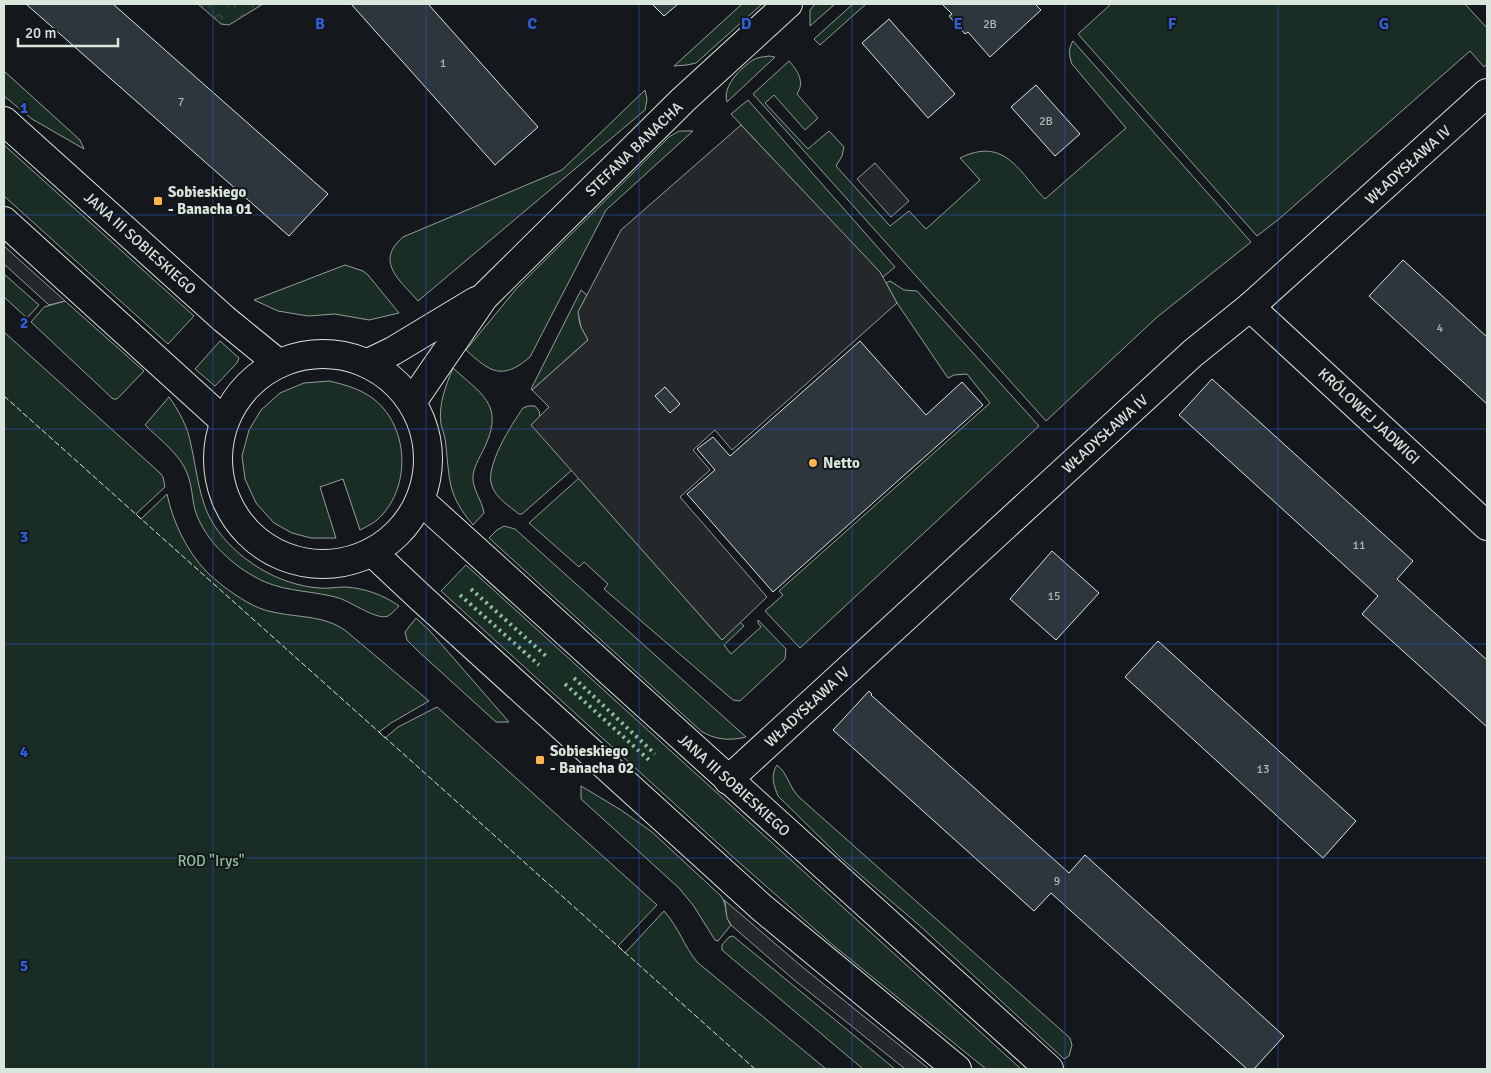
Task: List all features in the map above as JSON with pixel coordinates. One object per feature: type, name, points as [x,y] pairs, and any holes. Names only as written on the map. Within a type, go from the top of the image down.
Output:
[{"type":"street","name":"STEFANA BANACHA","points":[[412,402],[484,297],[683,100],[788,4]]},
{"type":"street","name":"WŁADYSŁAWA IV","points":[[728,780],[1193,353],[1250,307],[1487,93]]},
{"type":"street","name":"JANA III SOBIESKIEGO","points":[[4,121],[224,319],[278,363]]},
{"type":"street","points":[[4,221],[224,421]]},
{"type":"street","name":"STEFANA BANACHA","points":[[368,363],[484,297]]},
{"type":"street","name":"KRÓLOWEJ JADWIGI","points":[[1250,307],[1487,526]]},
{"type":"street","points":[[307,354],[339,354],[368,363],[393,380],[412,402],[423,425],[428,450],[427,475],[420,500],[408,521],[392,538],[372,552],[346,562],[318,564],[290,559],[265,548],[249,535],[236,520],[226,502],[220,482],[217,462],[218,441],[224,421],[236,397],[255,378],[278,363],[307,354]]},
{"type":"street","name":"JANA III SOBIESKIEGO","points":[[420,500],[1049,1069]]},
{"type":"street","points":[[372,552],[760,907],[957,1069]]},
{"type":"green space","points":[[198,4],[263,4],[229,25],[221,24]]},
{"type":"green space","points":[[742,4],[762,4],[696,63],[674,66]]},
{"type":"green space","points":[[815,4],[835,4],[810,26],[810,10]]},
{"type":"green space","points":[[853,4],[866,4],[820,45],[814,39]]},
{"type":"green space","points":[[1111,4],[1465,4],[1487,28],[1487,64],[1484,67],[1470,51],[1279,219],[1257,236],[1078,34]]},
{"type":"green space","points":[[1073,41],[1251,242],[1156,318],[1046,421],[753,94],[789,61],[800,81],[797,94],[818,118],[805,130],[774,95],[765,103],[808,149],[829,131],[844,147],[842,156],[836,166],[890,226],[909,211],[926,229],[980,180],[960,158],[976,152],[989,151],[1000,154],[1019,168],[1045,199],[1126,128],[1072,64],[1070,47]]},
{"type":"green space","points":[[769,56],[775,57],[727,102],[727,90],[738,73],[755,59]]},
{"type":"green space","points":[[4,71],[80,140],[84,149],[32,119],[4,96]]},
{"type":"green space","points":[[645,90],[647,99],[645,110],[418,301],[398,278],[390,263],[395,246],[403,237],[562,170]]},
{"type":"green space","points":[[748,100],[895,267],[883,277],[731,114]]},
{"type":"green space","points":[[679,131],[693,131],[606,210],[530,357],[512,369],[497,371],[482,364],[466,350],[517,288],[669,137]]},
{"type":"green space","points":[[4,145],[194,316],[168,344],[4,196]]},
{"type":"green space","points":[[345,265],[363,271],[368,275],[399,313],[369,320],[335,314],[308,316],[278,311],[254,300]]},
{"type":"green space","points":[[4,274],[39,305],[27,318],[4,297]]},
{"type":"green space","points":[[890,281],[904,290],[917,291],[1039,426],[800,648],[765,611],[783,595],[779,591],[990,403],[967,374],[954,375],[948,378],[897,303],[886,283]]},
{"type":"green space","points":[[581,290],[587,295],[579,313],[579,318],[581,327],[588,340],[532,390],[531,389]]},
{"type":"green space","points":[[65,301],[144,371],[117,399],[113,399],[31,322],[44,307]]},
{"type":"green space","name":"ROD \"Irys\"","points":[[4,332],[163,477],[165,487],[136,514],[141,519],[167,494],[173,515],[186,545],[206,571],[223,586],[260,608],[329,622],[338,626],[429,701],[379,732],[385,738],[398,727],[437,707],[657,905],[618,946],[625,953],[664,911],[697,962],[826,1069],[4,1069]]},
{"type":"green space","points":[[220,341],[239,358],[237,363],[215,386],[195,369]]},
{"type":"green space","points":[[453,368],[480,392],[491,409],[491,430],[476,464],[473,476],[474,485],[484,513],[473,525],[459,505],[452,488],[448,470],[446,441],[440,417],[445,388]]},
{"type":"green space","points":[[329,381],[359,390],[375,400],[387,412],[395,427],[400,443],[401,476],[396,493],[388,507],[377,520],[360,530],[343,479],[320,487],[336,538],[311,538],[292,533],[274,523],[256,503],[245,479],[242,456],[249,430],[261,410],[280,393],[304,383]]},
{"type":"green space","points":[[169,397],[180,414],[188,432],[199,486],[209,516],[223,537],[234,549],[259,568],[288,582],[319,588],[345,587],[359,589],[380,595],[399,606],[388,616],[378,616],[339,598],[274,585],[243,570],[223,553],[206,533],[200,522],[195,510],[189,478],[184,466],[163,441],[145,425]]},
{"type":"green space","points":[[535,406],[539,411],[540,417],[532,425],[572,470],[522,514],[519,514],[503,502],[492,486],[491,478],[495,457],[500,446],[523,408]]},
{"type":"green space","points":[[579,478],[722,640],[740,622],[744,626],[724,645],[731,654],[761,627],[758,620],[786,649],[785,659],[740,701],[733,700],[604,589],[608,584],[584,562],[579,567],[529,523]]},
{"type":"green space","points":[[504,526],[515,529],[746,737],[723,739],[701,731],[489,538]]},
{"type":"green space","points":[[466,565],[1021,1069],[986,1069],[834,946],[733,857],[441,591]]},
{"type":"green space","points":[[416,618],[429,630],[509,722],[496,722],[407,640],[405,632]]},
{"type":"green space","points":[[777,765],[800,798],[1070,1038],[1072,1045],[1069,1056],[1064,1059],[919,925],[843,860],[778,796],[773,777]]},
{"type":"green space","points":[[581,786],[621,810],[652,832],[721,896],[731,925],[718,941],[715,940],[693,905],[679,888],[581,799]]},
{"type":"green space","points":[[733,936],[895,1069],[863,1069],[722,950],[722,945],[729,937]]},
{"type":"shaded area","points":[[741,125],[880,272],[897,303],[732,450],[715,430],[693,450],[710,470],[680,497],[767,597],[722,640],[531,425],[549,407],[532,390],[588,340],[581,327],[578,312],[621,230]]},
{"type":"shaded area","points":[[875,163],[909,201],[891,217],[857,179]]},
{"type":"shaded area","points":[[4,246],[65,301],[49,305],[4,264]]},
{"type":"shaded area","points":[[723,899],[800,965],[929,1069],[905,1069],[793,979],[731,925],[727,918]]},
{"type":"building","points":[[26,4],[113,4],[328,194],[289,236]]},
{"type":"building","points":[[351,4],[428,4],[538,127],[495,165]]},
{"type":"building","points":[[652,4],[678,4],[664,16]]},
{"type":"building","points":[[942,4],[1035,4],[1041,10],[990,57],[968,32],[965,34],[949,16],[952,14]]},
{"type":"building","points":[[889,19],[955,94],[928,118],[862,43]]},
{"type":"building","points":[[1036,85],[1080,134],[1055,156],[1011,107]]},
{"type":"building","points":[[1403,260],[1487,337],[1487,404],[1369,296]]},
{"type":"building","name":"Netto","points":[[860,341],[926,415],[962,382],[983,405],[773,592],[687,494],[715,470],[697,449],[713,437],[730,456]]},
{"type":"building","points":[[1212,379],[1413,561],[1397,579],[1487,660],[1487,727],[1362,614],[1378,596],[1179,415]]},
{"type":"building","points":[[665,387],[680,404],[670,413],[655,396]]},
{"type":"building","points":[[1052,551],[1099,593],[1056,640],[1010,599]]},
{"type":"building","points":[[1158,641],[1356,821],[1323,858],[1125,677]]},
{"type":"building","points":[[869,691],[871,695],[1069,873],[1085,855],[1284,1036],[1254,1069],[1247,1069],[1051,893],[1034,911],[833,730]]},
{"type":"hedge","points":[[471,589],[546,656]]},
{"type":"hedge","points":[[460,595],[539,665]]},
{"type":"hedge","points":[[574,678],[655,754]]},
{"type":"hedge","points":[[565,684],[649,760]]},
{"type":"fence","points":[[4,396],[755,1069]]},
{"type":"place","name":"Sobieskiego - Banacha 01","points":[[158,201]]},
{"type":"place","name":"Netto","points":[[813,463]]},
{"type":"place","name":"Sobieskiego - Banacha 02","points":[[540,760]]}]
